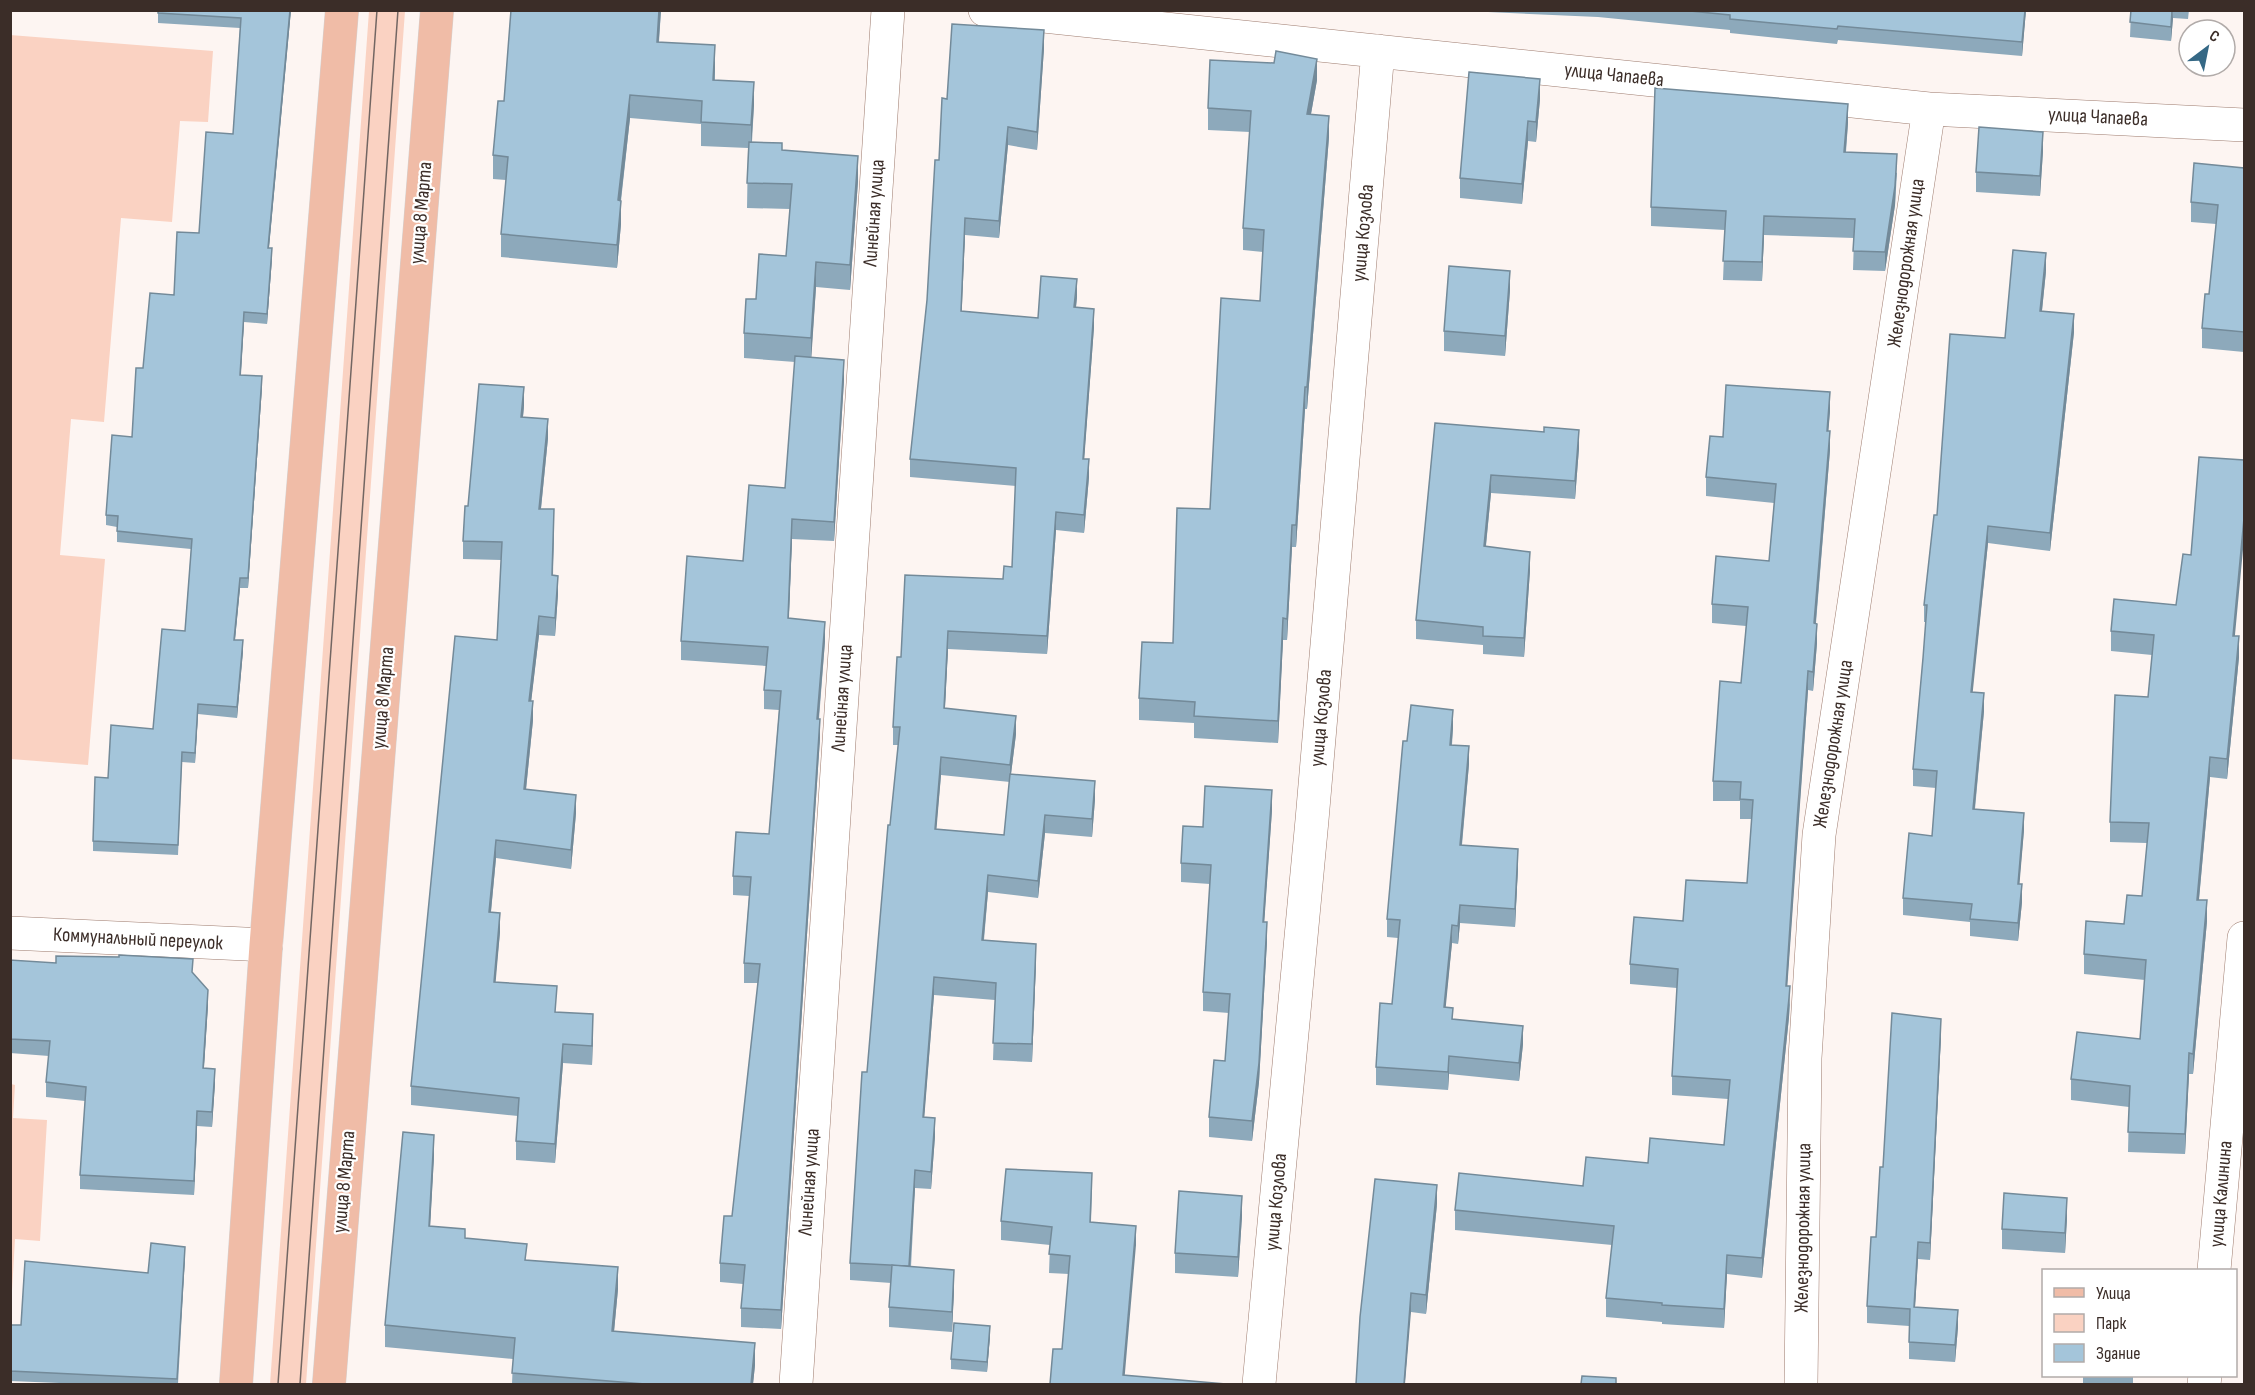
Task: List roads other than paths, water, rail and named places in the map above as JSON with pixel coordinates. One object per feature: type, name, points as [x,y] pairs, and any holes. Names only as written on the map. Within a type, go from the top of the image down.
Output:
[{"type":"main road","points":[[236,1384],[267,945],[342,10]]},
{"type":"main road","name":"улица 8 Марта","points":[[328,1384],[437,10]]},
{"type":"street","name":"Линейная улица","points":[[796,1384],[888,10]]},
{"type":"street","name":"улица Чапаева","points":[[985,10],[1929,109],[2244,124]]},
{"type":"street","name":"улица Козлова","points":[[1259,1384],[1312,820],[1378,51]]},
{"type":"street","name":"Железнодорожная улица","points":[[1801,1384],[1805,1058],[1819,835],[1929,109]]},
{"type":"street","name":"Коммунальный переулок","points":[[10,933],[267,945]]},
{"type":"street","name":"улица Калинина","points":[[2214,1269],[2244,938]]},
{"type":"tram line","points":[[278,1384],[377,10]]},
{"type":"tram line","points":[[300,1384],[398,10]]}]
